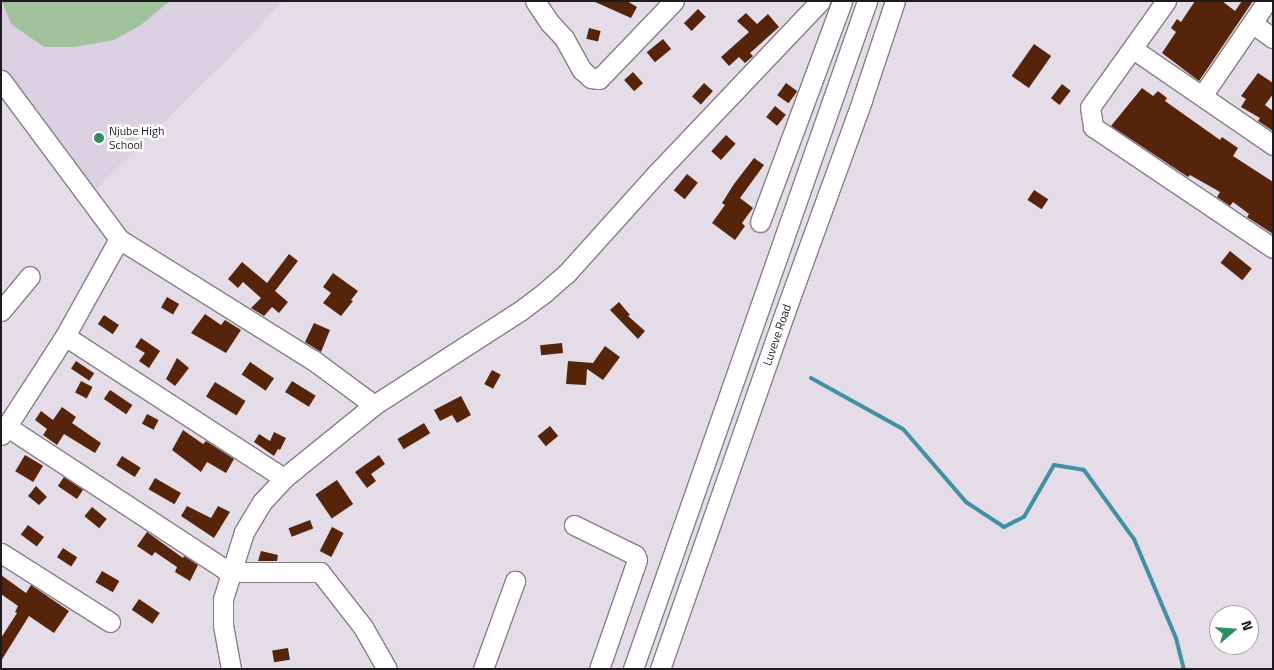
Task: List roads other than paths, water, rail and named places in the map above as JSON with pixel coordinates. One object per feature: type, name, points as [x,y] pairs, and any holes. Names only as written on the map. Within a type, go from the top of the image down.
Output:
[{"type":"street","points":[[535,1],[550,23],[564,38],[582,70],[592,78],[599,79],[674,1]]},
{"type":"street","points":[[231,669],[222,611],[229,572],[252,515],[284,478],[374,405],[520,311],[559,280],[820,1]]},
{"type":"street","points":[[760,222],[842,1]]},
{"type":"street","name":"Luveve Road","points":[[636,668],[867,1]]},
{"type":"street","name":"Luveve Road","points":[[660,669],[785,312],[862,100],[895,1]]},
{"type":"street","points":[[1202,96],[1266,1]]},
{"type":"street","points":[[1161,4],[1132,49],[1090,107],[1093,126],[1273,248]]},
{"type":"street","points":[[1252,23],[1273,38]]},
{"type":"street","points":[[1132,49],[1273,145]]},
{"type":"street","points":[[1,80],[119,239],[313,360],[374,405]]},
{"type":"street","points":[[119,239],[65,336],[4,431],[229,572],[320,572],[363,627],[387,669]]},
{"type":"street","points":[[1,311],[30,276]]},
{"type":"street","points":[[65,336],[284,478]]},
{"type":"street","points":[[574,525],[635,555],[637,560],[599,669]]},
{"type":"street","points":[[1,554],[110,622]]},
{"type":"street","points":[[483,669],[515,581]]},
{"type":"waterway","points":[[811,378],[903,429],[966,502],[1004,527],[1024,517],[1054,465],[1084,470],[1134,539],[1176,638],[1184,669]]},
{"type":"place","name":"Njube High School","points":[[99,138]]}]
